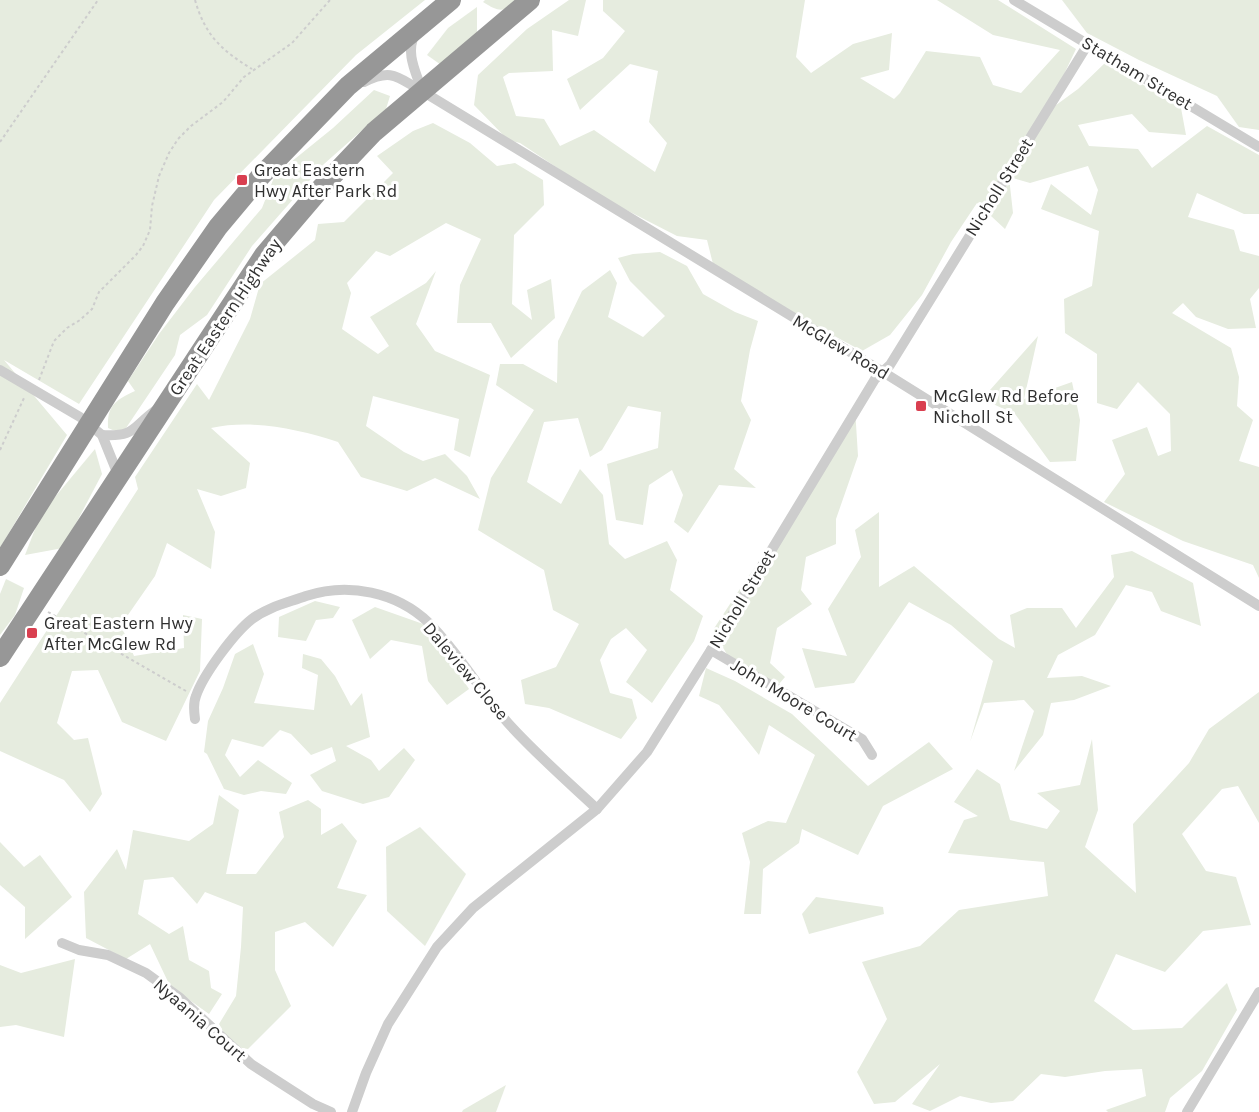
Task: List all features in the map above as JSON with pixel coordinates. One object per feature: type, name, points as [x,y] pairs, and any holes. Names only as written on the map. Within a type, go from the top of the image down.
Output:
[{"type":"highway","points":[[0,566],[96,429],[165,303],[218,227],[260,177],[326,107],[387,51],[451,0]]},
{"type":"highway","name":"Great Eastern Highway","points":[[0,657],[264,255],[322,187],[374,132],[530,0]]},
{"type":"street","name":"Statham Street","points":[[1014,0],[1259,147]]},
{"type":"street","points":[[420,26],[411,42],[410,53],[422,91]]},
{"type":"street","name":"Nicholl Street","points":[[352,1112],[366,1073],[388,1024],[437,947],[473,908],[597,809],[646,752],[711,650],[875,379],[890,365],[1088,44]]},
{"type":"street","name":"McGlew Road","points":[[326,107],[379,74],[392,74],[883,372],[1259,606]]},
{"type":"street","points":[[0,370],[32,387],[96,429],[117,436],[133,431],[145,418],[167,402]]},
{"type":"street","points":[[96,429],[119,477]]},
{"type":"street","name":"Daleview Close","points":[[195,719],[196,696],[224,649],[249,622],[263,611],[320,591],[374,592],[402,604],[426,621],[441,636],[508,722],[549,765],[597,809]]},
{"type":"street","name":"John Moore Court","points":[[711,650],[862,739],[872,755]]},
{"type":"street","name":"Nyaania Court","points":[[62,943],[79,950],[108,955],[146,973],[179,997],[251,1064],[313,1104],[331,1112]]},
{"type":"street","points":[[1187,1112],[1257,999]]},
{"type":"path","points":[[0,142],[98,0]]},
{"type":"path","points":[[195,0],[201,20],[217,44],[254,70]]},
{"type":"path","points":[[0,450],[22,401],[41,378],[54,341],[92,309],[99,292],[143,246],[150,230],[152,206],[159,176],[178,139],[223,102],[244,77],[292,43],[330,0]]},
{"type":"path","points":[[48,612],[196,696]]},
{"type":"shaded area","points":[[0,0],[425,0],[356,55],[214,200],[79,404],[4,360],[67,435],[0,548]]},
{"type":"shaded area","points":[[485,0],[520,0],[502,10],[489,6],[483,2]]},
{"type":"shaded area","points":[[569,0],[586,0],[578,36],[552,30],[553,71],[509,73],[503,77],[516,116],[544,119],[560,146],[594,130],[655,172],[667,143],[649,122],[658,71],[630,64],[580,110],[567,79],[603,58],[625,31],[603,11],[603,0],[805,0],[796,57],[811,73],[853,44],[892,33],[889,70],[860,78],[894,99],[926,51],[980,57],[993,85],[1021,93],[1060,50],[993,35],[937,0],[998,0],[1076,49],[1056,91],[1037,119],[1078,89],[1106,62],[1181,108],[1186,135],[1149,132],[1132,114],[1078,125],[1089,146],[1138,149],[1152,168],[1207,126],[1259,155],[1259,214],[1244,214],[1197,193],[1188,217],[1234,230],[1240,251],[1259,256],[1259,288],[1250,299],[1256,328],[1228,329],[1196,317],[1183,303],[1172,313],[1231,348],[1239,377],[1237,406],[1253,420],[1239,461],[1259,467],[1259,578],[1253,565],[1183,541],[1104,502],[1125,474],[1112,440],[1147,427],[1158,456],[1171,451],[1170,414],[1138,382],[1117,409],[1097,403],[1097,354],[1065,333],[1064,299],[1092,286],[1099,231],[1041,209],[1051,184],[1091,215],[1098,190],[1088,166],[1030,183],[1009,177],[1013,213],[1005,229],[977,203],[951,242],[922,295],[890,335],[862,351],[713,264],[707,240],[677,236],[601,197],[520,143],[508,140],[474,105],[478,75],[527,29]]},
{"type":"shaded area","points":[[1062,0],[1259,0],[1259,130],[1239,127],[1217,96],[1087,33]]},
{"type":"shaded area","points":[[477,7],[477,35],[444,67],[427,55],[448,28]]},
{"type":"shaded area","points":[[374,90],[390,96],[386,109],[324,164],[252,246],[207,315],[180,335],[175,355],[122,434],[108,428],[111,409],[123,397],[135,391],[128,381],[159,334],[195,287],[262,208],[275,175],[333,128]]},
{"type":"shaded area","points":[[433,123],[470,143],[497,166],[515,163],[543,180],[544,205],[514,235],[512,304],[532,320],[527,290],[551,279],[555,318],[511,358],[491,323],[457,323],[460,285],[481,239],[446,223],[390,256],[376,251],[347,283],[351,293],[342,329],[378,354],[389,346],[370,317],[426,283],[436,271],[416,324],[435,351],[490,375],[470,457],[454,450],[459,419],[373,396],[366,426],[404,452],[423,461],[445,454],[467,476],[480,499],[435,478],[407,491],[361,477],[338,442],[307,433],[259,425],[227,425],[211,428],[250,463],[246,488],[221,496],[197,489],[215,532],[211,569],[167,543],[155,576],[121,625],[134,656],[184,648],[183,615],[202,619],[200,671],[166,741],[122,722],[98,670],[72,671],[57,723],[74,740],[88,738],[102,794],[90,812],[64,780],[0,751],[0,703],[138,489],[135,477],[197,384],[209,400],[250,319],[260,284],[315,240],[318,224],[344,222],[393,173],[377,156],[413,131]]},
{"type":"shaded area","points":[[660,252],[687,266],[703,294],[735,312],[758,321],[741,401],[751,420],[734,469],[756,488],[719,485],[688,533],[674,522],[683,495],[672,470],[649,485],[643,525],[616,520],[607,464],[658,448],[661,412],[628,406],[602,450],[590,457],[578,418],[544,422],[527,482],[561,504],[580,469],[603,495],[609,544],[625,559],[667,541],[677,560],[670,590],[703,616],[694,641],[652,703],[626,682],[647,650],[626,628],[611,639],[600,660],[610,693],[632,699],[637,718],[621,739],[549,708],[525,704],[521,680],[556,667],[579,624],[553,610],[544,570],[478,530],[491,478],[534,410],[496,385],[500,364],[523,364],[557,383],[558,341],[582,291],[610,270],[617,283],[608,317],[643,337],[665,316],[630,281],[618,258],[633,254]]},
{"type":"shaded area","points":[[1038,336],[1024,399],[1072,382],[1080,420],[1076,461],[1050,462],[1015,414],[982,399]]},
{"type":"shaded area","points":[[855,408],[858,456],[836,519],[836,544],[806,557],[801,590],[812,604],[777,628],[770,663],[785,677],[774,690],[741,679],[713,630],[745,581],[785,527]]},
{"type":"shaded area","points":[[95,449],[102,474],[63,548],[25,555],[37,524],[50,503]]},
{"type":"shaded area","points":[[879,512],[879,587],[914,566],[999,639],[1015,648],[1010,615],[1027,608],[1062,608],[1076,628],[1114,577],[1111,555],[1132,551],[1193,583],[1201,626],[1161,611],[1152,592],[1126,585],[1095,635],[1058,655],[1047,678],[1082,676],[1111,686],[1074,700],[1051,703],[1043,735],[1014,771],[1034,711],[1024,700],[984,703],[970,742],[993,661],[951,625],[909,602],[854,683],[815,688],[802,648],[847,656],[828,609],[861,557],[855,530]]},
{"type":"shaded area","points":[[6,579],[24,588],[15,615],[0,635],[0,594]]},
{"type":"shaded area","points":[[315,601],[340,607],[333,618],[316,620],[306,641],[278,637],[279,617]]},
{"type":"shaded area","points":[[375,607],[426,625],[469,689],[447,705],[428,681],[422,646],[391,640],[370,659],[352,620]]},
{"type":"shaded area","points":[[253,644],[264,674],[254,703],[314,710],[318,675],[302,668],[303,654],[321,659],[335,676],[351,706],[362,693],[370,737],[346,746],[371,760],[379,771],[404,748],[415,760],[389,797],[363,804],[322,791],[310,775],[336,761],[332,747],[311,755],[291,734],[280,730],[263,747],[232,739],[225,755],[240,777],[258,760],[292,783],[286,794],[261,791],[244,795],[224,789],[204,752],[208,721],[235,654]]},
{"type":"shaded area","points":[[706,668],[735,681],[792,714],[868,786],[929,742],[953,769],[883,806],[858,855],[802,829],[799,843],[763,869],[761,914],[744,914],[750,862],[742,833],[768,821],[786,823],[815,755],[769,725],[759,755],[719,705],[699,696]]},
{"type":"shaded area","points":[[1259,692],[1259,823],[1238,786],[1222,789],[1182,834],[1206,871],[1236,877],[1251,925],[1203,931],[1165,972],[1116,954],[1094,1001],[1133,1030],[1182,1028],[1227,983],[1237,1010],[1202,1071],[1170,1098],[1165,1112],[1108,1112],[1106,1110],[1146,1096],[1142,1069],[1105,1071],[1065,1077],[1041,1074],[1013,1101],[991,1103],[960,1096],[930,1111],[912,1104],[940,1064],[895,1102],[874,1104],[857,1072],[887,1019],[862,962],[920,946],[959,910],[1048,896],[1044,862],[948,853],[964,820],[978,816],[954,802],[977,769],[1000,784],[1010,820],[1047,829],[1060,811],[1037,793],[1080,785],[1092,739],[1098,810],[1085,847],[1136,893],[1133,824],[1189,763],[1209,729]]},
{"type":"shaded area","points":[[219,795],[239,810],[226,874],[256,874],[284,837],[279,812],[308,800],[321,809],[321,835],[342,823],[357,841],[337,888],[367,895],[333,947],[305,922],[275,932],[275,970],[291,1006],[248,1049],[231,1046],[219,1024],[236,996],[243,907],[205,892],[197,904],[173,877],[144,880],[138,914],[169,934],[183,926],[189,960],[209,971],[211,988],[222,994],[209,1014],[170,986],[150,944],[126,959],[86,938],[84,892],[117,849],[126,870],[133,830],[189,841],[213,824]]},
{"type":"shaded area","points":[[420,827],[466,874],[425,946],[387,911],[386,847]]},
{"type":"shaded area","points":[[0,842],[24,867],[40,855],[72,897],[25,939],[25,907],[0,885]]},
{"type":"shaded area","points":[[816,897],[883,907],[884,914],[809,934],[802,914]]},
{"type":"shaded area","points":[[75,959],[64,1037],[16,1025],[0,1027],[0,965],[21,973]]},
{"type":"shaded area","points":[[506,1085],[496,1112],[462,1112],[463,1110]]},
{"type":"place","name":"Great Eastern Hwy After Park Rd","points":[[242,180]]},
{"type":"place","name":"McGlew Rd Before Nicholl St","points":[[921,406]]},
{"type":"place","name":"Great Eastern Hwy After McGlew Rd","points":[[32,633]]}]
